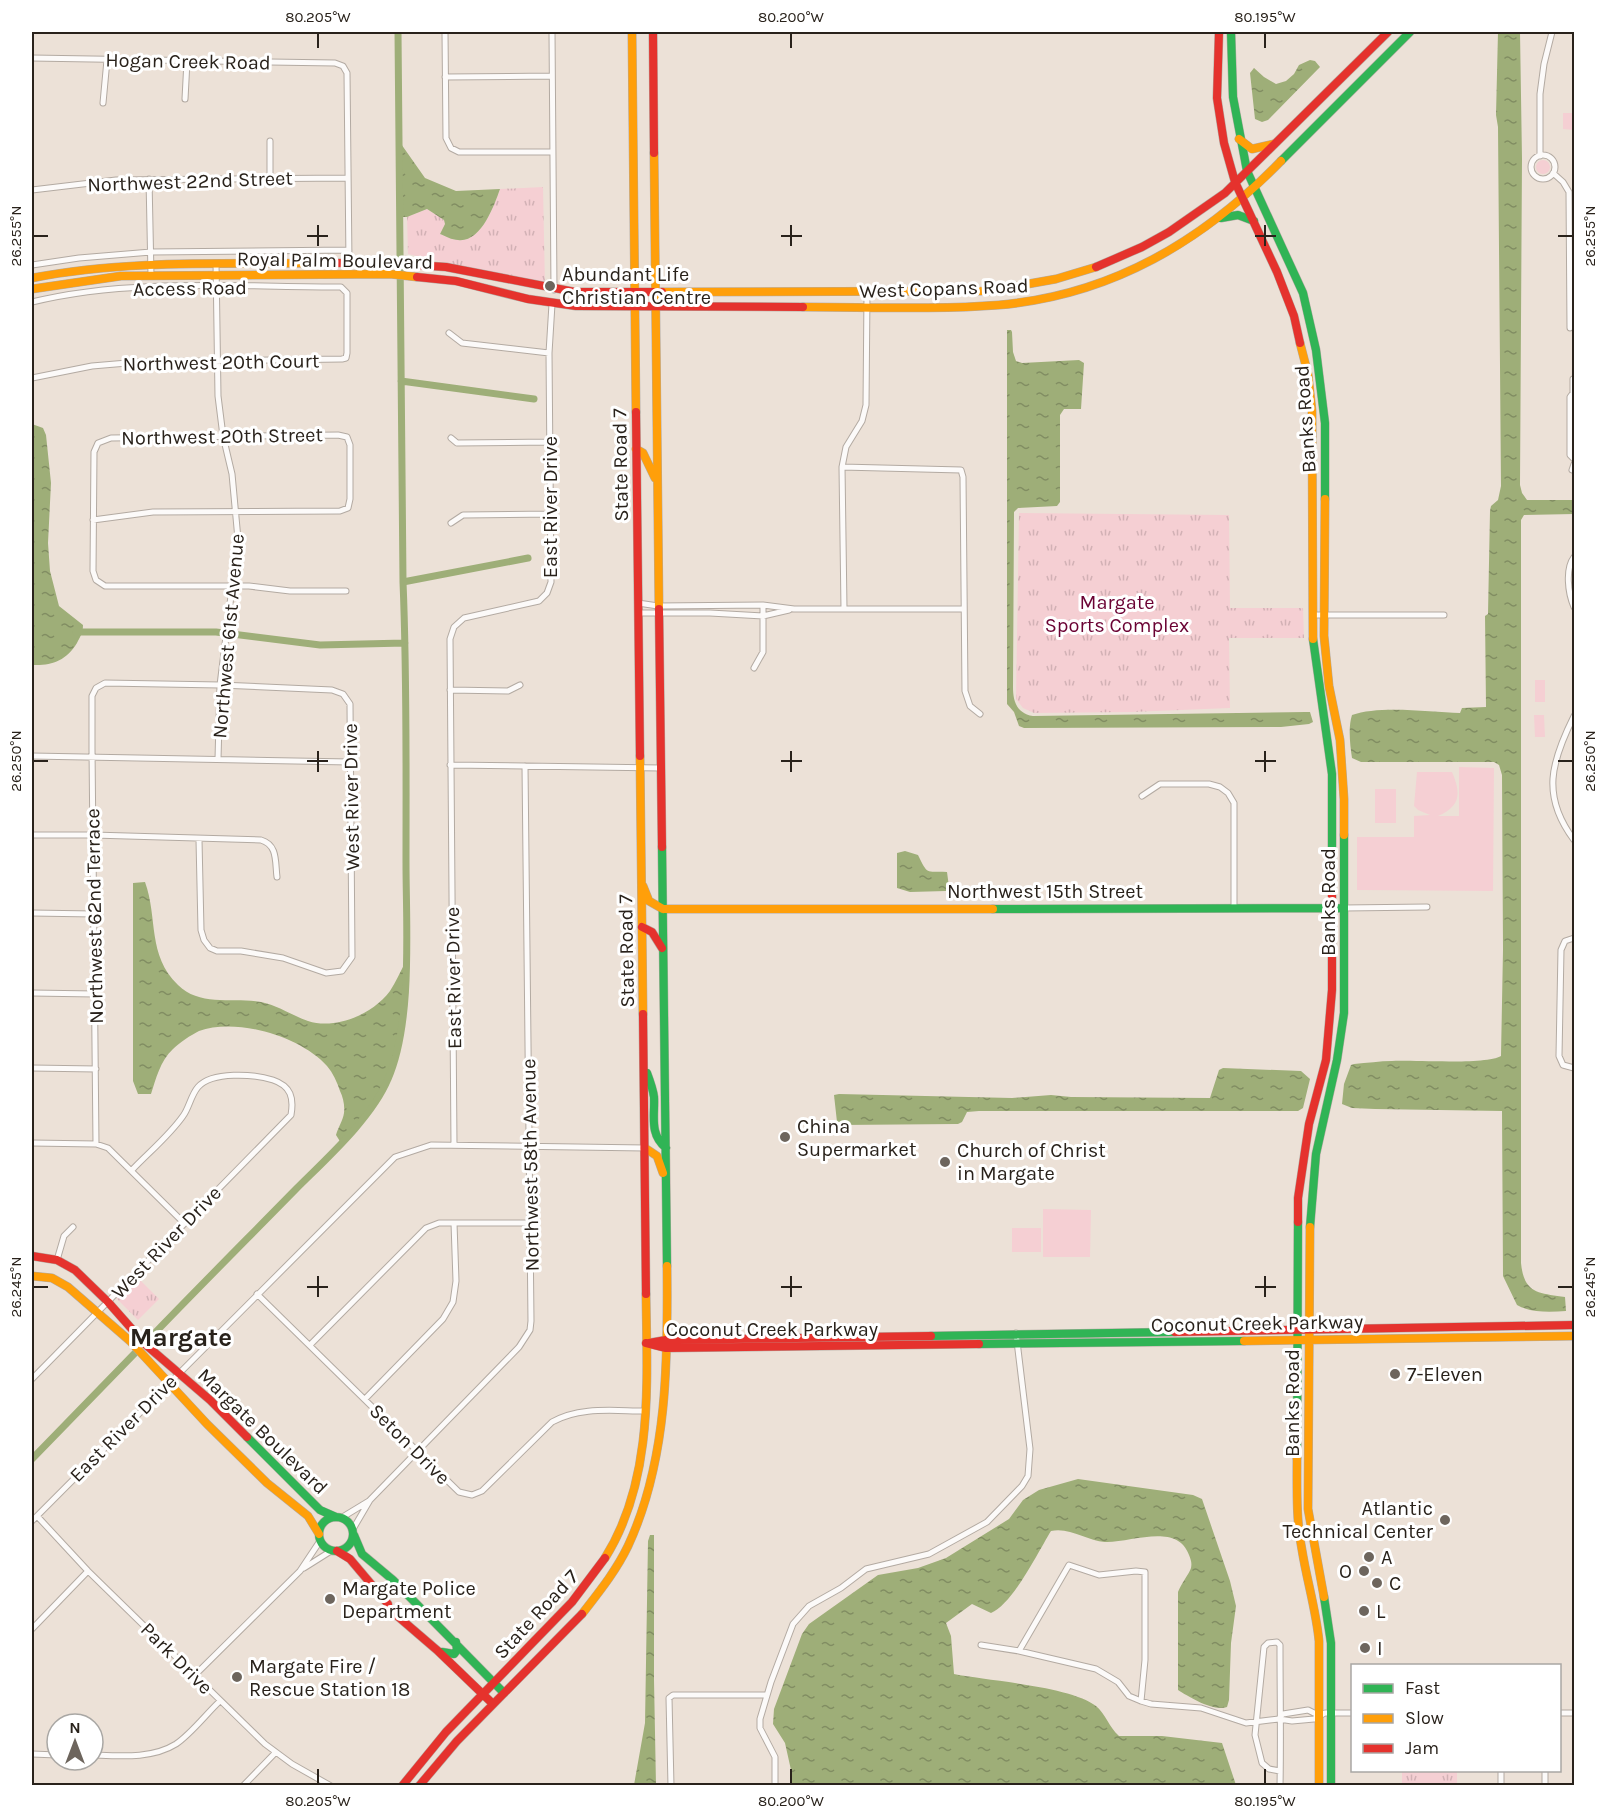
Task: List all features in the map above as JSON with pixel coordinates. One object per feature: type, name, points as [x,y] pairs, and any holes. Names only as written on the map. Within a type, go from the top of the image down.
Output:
[{"type":"main road","name":"State Road 7","points":[[402,1785],[434,1744],[569,1607],[598,1570],[619,1533],[632,1494],[640,1456],[645,1411],[645,1148],[632,32]]},
{"type":"main road","name":"State Road 7","points":[[419,1785],[493,1704],[596,1598],[615,1571],[631,1540],[648,1490],[658,1431],[666,1344],[666,1148],[653,32]]},
{"type":"main road","name":"Banks Road","points":[[1219,32],[1217,98],[1224,143],[1235,182],[1278,272],[1294,316],[1309,386],[1312,424],[1315,670],[1332,774],[1332,990],[1329,1036],[1321,1082],[1306,1142],[1298,1198],[1298,1517],[1301,1548],[1312,1594],[1319,1641],[1331,1785]]},
{"type":"main road","name":"Banks Road","points":[[1231,32],[1233,97],[1239,140],[1247,171],[1294,272],[1308,312],[1316,350],[1325,423],[1324,614],[1327,667],[1343,770],[1344,1013],[1337,1060],[1316,1154],[1310,1230],[1308,1509],[1313,1551],[1329,1619],[1319,1785]]},
{"type":"main road","name":"West Copans Road","points":[[635,293],[988,291],[1046,283],[1104,266],[1165,236],[1200,213],[1247,171],[1388,32]]},
{"type":"main road","name":"West Copans Road","points":[[635,307],[1001,306],[1050,298],[1111,280],[1174,250],[1243,197],[1410,32]]},
{"type":"main road","points":[[1239,140],[1252,149],[1276,143]]},
{"type":"main road","points":[[1216,219],[1238,215],[1254,221]]},
{"type":"main road","name":"Royal Palm Boulevard","points":[[32,278],[83,270],[151,265],[390,263],[467,270],[554,290],[635,293]]},
{"type":"main road","name":"Royal Palm Boulevard","points":[[32,289],[102,277],[216,274],[390,274],[456,280],[552,304],[635,307]]},
{"type":"main road","points":[[636,449],[643,453],[658,483]]},
{"type":"main road","points":[[642,881],[649,901],[663,909]]},
{"type":"main road","name":"Northwest 15th Street","points":[[663,909],[1344,908]]},
{"type":"main road","points":[[642,927],[653,932],[663,950]]},
{"type":"main road","points":[[643,1059],[654,1094],[654,1133],[660,1144],[666,1148]]},
{"type":"main road","points":[[645,1148],[657,1156],[666,1180]]},
{"type":"main road","name":"Margate Boulevard","points":[[32,1256],[57,1260],[75,1270],[108,1302],[146,1345],[213,1403],[320,1510],[339,1517]]},
{"type":"main road","name":"Margate Boulevard","points":[[32,1276],[52,1278],[68,1287],[140,1349],[207,1424],[277,1493],[308,1516],[320,1538]]},
{"type":"main road","name":"Coconut Creek Parkway","points":[[666,1344],[870,1336],[1575,1325]]},
{"type":"main road","points":[[860,1346],[863,1338],[870,1336]]},
{"type":"main road","name":"Coconut Creek Parkway","points":[[646,1343],[860,1346],[1575,1336]]},
{"type":"main road","points":[[493,1704],[438,1651],[388,1608],[388,1604],[350,1559],[334,1551],[320,1538],[322,1524],[326,1520],[339,1517],[346,1520],[365,1557],[393,1580],[504,1693]]},
{"type":"main road","points":[[334,1551],[349,1546],[353,1532]]},
{"type":"main road","points":[[596,1598],[601,1582],[601,1574],[598,1570]]},
{"type":"main road","points":[[438,1651],[448,1655],[454,1654],[457,1650],[456,1642]]},
{"type":"street","points":[[445,32],[446,138],[451,148],[459,152],[552,152]]},
{"type":"street","points":[[552,32],[554,290]]},
{"type":"street","points":[[1540,156],[1540,94],[1552,32]]},
{"type":"street","name":"Hogan Creek Road","points":[[32,58],[335,63],[343,66],[347,73],[348,177]]},
{"type":"street","points":[[104,103],[107,60]]},
{"type":"street","points":[[185,99],[187,61]]},
{"type":"street","points":[[445,77],[552,76]]},
{"type":"street","points":[[270,141],[270,177]]},
{"type":"street","points":[[1548,156],[1553,161],[1555,168],[1553,173],[1545,179],[1534,176],[1531,164],[1536,157],[1548,156]]},
{"type":"street","points":[[1553,173],[1563,182],[1569,192],[1572,228],[1572,320],[1570,328]]},
{"type":"street","points":[[348,177],[349,263]]},
{"type":"street","name":"Northwest 22nd Street","points":[[32,190],[149,178],[348,177]]},
{"type":"street","points":[[149,178],[151,275]]},
{"type":"street","name":"Access Road","points":[[32,265],[79,258],[151,252],[349,250]]},
{"type":"street","name":"Northwest 61st Avenue","points":[[216,264],[218,396],[223,436],[232,474],[238,539],[220,685],[218,759]]},
{"type":"street","name":"Access Road","points":[[32,302],[117,289],[341,287],[347,293]]},
{"type":"street","name":"Northwest 20th Court","points":[[32,378],[92,366],[140,362],[346,358],[347,293]]},
{"type":"street","points":[[844,609],[842,467],[846,447],[862,421],[866,405],[867,293]]},
{"type":"street","name":"East River Drive","points":[[32,1521],[395,1157],[431,1145],[454,1145],[450,639],[454,627],[464,618],[539,601],[547,593],[551,582],[549,353],[552,304]]},
{"type":"street","points":[[449,333],[462,343],[549,353]]},
{"type":"street","points":[[1574,379],[1574,393],[1570,397],[1570,455],[1575,459]]},
{"type":"street","name":"Northwest 20th Street","points":[[93,520],[94,452],[98,443],[111,438],[338,435],[347,437],[350,445],[348,507],[340,511],[236,512]]},
{"type":"street","points":[[450,438],[457,443],[550,442]]},
{"type":"street","points":[[842,467],[961,470],[963,477],[963,609],[966,691],[970,706],[980,714]]},
{"type":"street","points":[[236,512],[153,512],[93,520],[93,571],[96,580],[105,586],[233,586],[290,591],[346,591]]},
{"type":"street","points":[[451,523],[463,515],[552,514]]},
{"type":"street","points":[[1575,557],[1569,564],[1570,597],[1575,607]]},
{"type":"street","points":[[638,603],[658,610],[763,616],[794,609]]},
{"type":"street","points":[[638,613],[763,605],[794,609],[963,609]]},
{"type":"street","points":[[754,668],[763,652],[763,605]]},
{"type":"street","points":[[1313,615],[1444,615]]},
{"type":"street","name":"Northwest 62nd Terrace","points":[[96,1144],[92,696],[96,688],[105,683],[220,685]]},
{"type":"street","name":"West River Drive","points":[[199,840],[201,930],[207,944],[217,951],[242,951],[283,958],[326,973],[342,971],[352,957],[350,704],[344,694],[332,690],[220,685]]},
{"type":"street","points":[[450,690],[508,691],[520,685]]},
{"type":"street","points":[[1575,716],[1563,738],[1554,765],[1553,796],[1562,824],[1575,840]]},
{"type":"street","points":[[32,756],[350,762]]},
{"type":"street","points":[[450,765],[661,768]]},
{"type":"street","name":"Northwest 58th Avenue","points":[[353,1532],[370,1500],[519,1347],[530,1330],[531,1223],[525,766]]},
{"type":"street","points":[[1142,796],[1160,784],[1209,784],[1220,787],[1228,793],[1233,803],[1234,907]]},
{"type":"street","points":[[32,836],[93,835],[267,842],[274,851],[277,877]]},
{"type":"street","name":"Northwest 15th Street","points":[[1344,908],[1427,907]]},
{"type":"street","points":[[32,913],[94,914]]},
{"type":"street","points":[[1575,938],[1564,941],[1561,950],[1559,1056],[1563,1065],[1575,1068]]},
{"type":"street","points":[[32,993],[95,994]]},
{"type":"street","points":[[32,1068],[96,1069]]},
{"type":"street","name":"West River Drive","points":[[32,1379],[291,1116],[294,1102],[291,1092],[281,1083],[260,1076],[240,1075],[210,1079],[198,1087],[183,1116],[132,1170]]},
{"type":"street","points":[[32,1143],[96,1144],[108,1148],[184,1223]]},
{"type":"street","points":[[454,1145],[645,1148]]},
{"type":"street","points":[[310,1345],[426,1228],[439,1223],[531,1223]]},
{"type":"street","points":[[365,1399],[443,1319],[453,1302],[456,1281],[454,1223]]},
{"type":"street","points":[[57,1260],[64,1236],[73,1227]]},
{"type":"street","name":"Seton Drive","points":[[257,1294],[459,1492],[472,1495],[482,1491],[552,1422],[565,1415],[586,1411],[645,1411]]},
{"type":"street","points":[[775,1785],[775,1757],[760,1728],[760,1719],[793,1624],[808,1606],[841,1588],[866,1569],[929,1554],[987,1522],[1022,1486],[1028,1476],[1030,1464],[1016,1333]]},
{"type":"street","name":"Northwest 58th Avenue","points":[[339,1517],[370,1500]]},
{"type":"street","name":"Park Drive","points":[[37,1516],[88,1571],[275,1753],[331,1785]]},
{"type":"street","points":[[195,1675],[300,1571],[320,1538]]},
{"type":"street","points":[[300,1571],[334,1551]]},
{"type":"street","points":[[1019,1651],[1069,1565],[1099,1575],[1145,1572],[1145,1660],[1141,1701]]},
{"type":"street","points":[[32,1629],[88,1571]]},
{"type":"street","points":[[1280,1771],[1269,1769],[1262,1763],[1255,1735],[1264,1647],[1268,1642],[1277,1642],[1280,1645],[1279,1719],[1280,1771],[1280,1785]]},
{"type":"street","points":[[981,1645],[1019,1651],[1096,1669],[1118,1682],[1129,1696],[1141,1701],[1201,1708],[1246,1723],[1279,1719],[1283,1714],[1308,1710],[1325,1714],[1351,1713]]},
{"type":"street","points":[[671,1785],[669,1698],[673,1695],[767,1695]]},
{"type":"street","points":[[105,1755],[138,1756],[165,1749],[177,1743],[220,1701]]},
{"type":"street","points":[[243,1785],[275,1753]]},
{"type":"green space","points":[[1563,113],[1574,113],[1574,130],[1563,129]]},
{"type":"green space","points":[[1540,160],[1546,160],[1550,167],[1546,174],[1540,174],[1536,170],[1536,164]]},
{"type":"green space","points":[[543,187],[545,286],[408,254],[407,217],[427,209],[444,220],[445,224],[440,234],[456,240],[466,239],[480,230],[500,189]]},
{"type":"green space","name":"Margate Sports Complex","points":[[1019,513],[1229,515],[1230,608],[1303,608],[1304,638],[1229,638],[1230,708],[1034,713],[1023,708],[1016,699]]},
{"type":"green space","points":[[1535,680],[1545,680],[1545,702],[1535,702]]},
{"type":"green space","points":[[1534,715],[1544,715],[1545,737],[1535,737]]},
{"type":"green space","points":[[1459,767],[1494,768],[1493,891],[1357,890],[1357,837],[1414,837],[1414,816],[1430,815],[1414,806],[1417,772],[1452,772],[1457,786],[1457,798],[1451,808],[1438,816],[1459,816]]},
{"type":"green space","points":[[1375,789],[1396,789],[1396,823],[1375,823]]},
{"type":"green space","points":[[1043,1209],[1091,1210],[1090,1257],[1043,1257]]},
{"type":"green space","points":[[1012,1228],[1041,1228],[1041,1252],[1012,1252]]},
{"type":"green space","points":[[137,1277],[159,1299],[138,1320],[116,1298]]},
{"type":"green space","points":[[1402,1772],[1457,1772],[1457,1785],[1402,1785]]},
{"type":"water","points":[[1498,32],[1520,32],[1522,159],[1520,485],[1527,500],[1574,500],[1574,514],[1524,515],[1521,520],[1521,1263],[1525,1281],[1534,1290],[1565,1297],[1566,1311],[1547,1312],[1534,1311],[1517,1305],[1503,1276],[1502,1111],[1352,1108],[1342,1104],[1344,1084],[1351,1065],[1354,1064],[1387,1061],[1466,1061],[1493,1059],[1501,1056],[1502,775],[1499,765],[1494,762],[1361,762],[1352,758],[1350,742],[1352,715],[1363,712],[1390,710],[1460,713],[1462,708],[1486,707],[1485,616],[1488,614],[1490,511],[1491,506],[1498,500],[1501,486],[1498,127],[1496,115]]},
{"type":"water","points":[[1310,60],[1315,61],[1320,67],[1268,120],[1262,122],[1255,119],[1250,73],[1254,68],[1276,84],[1286,81],[1299,65]]},
{"type":"water","points":[[399,141],[425,178],[456,191],[500,189],[485,222],[473,236],[458,240],[440,234],[445,224],[444,220],[427,209],[407,217],[399,217]]},
{"type":"water","points":[[1007,330],[1012,332],[1016,361],[1022,363],[1079,360],[1084,363],[1081,409],[1064,409],[1060,415],[1060,502],[1057,506],[1018,508],[1014,512],[1013,687],[1017,706],[1023,712],[1033,716],[1310,712],[1313,722],[1281,727],[1024,728],[1019,726],[1014,712],[1007,704]]},
{"type":"water","points":[[32,424],[43,428],[46,435],[51,483],[48,543],[50,571],[59,606],[83,625],[79,639],[68,654],[58,661],[39,665],[32,665]]},
{"type":"water","points":[[905,851],[918,855],[928,871],[947,872],[949,887],[946,891],[910,892],[897,888],[897,853]]},
{"type":"water","points":[[145,882],[157,949],[162,961],[178,985],[196,996],[207,999],[261,1002],[308,1021],[342,1022],[364,1013],[383,999],[392,988],[405,963],[402,1023],[393,1067],[378,1097],[341,1143],[336,1135],[343,1116],[344,1105],[338,1084],[331,1072],[316,1056],[301,1046],[268,1032],[231,1026],[199,1031],[182,1042],[165,1059],[151,1094],[138,1094],[133,1081],[133,883]]},
{"type":"water","points":[[1223,1068],[1301,1071],[1310,1079],[1303,1108],[1298,1111],[979,1111],[967,1112],[962,1122],[958,1124],[840,1125],[837,1122],[834,1095],[1210,1098],[1219,1070]]},
{"type":"water","points":[[1078,1479],[1193,1495],[1202,1499],[1230,1581],[1236,1606],[1227,1707],[1209,1706],[1178,1690],[1178,1592],[1191,1568],[1191,1563],[1183,1545],[1174,1539],[1164,1537],[1105,1542],[1072,1532],[1051,1531],[1016,1589],[999,1608],[991,1613],[972,1604],[946,1623],[951,1636],[954,1674],[1049,1689],[1084,1699],[1099,1709],[1119,1736],[1162,1736],[1222,1743],[1236,1785],[791,1785],[791,1770],[785,1743],[773,1724],[774,1709],[802,1634],[809,1624],[878,1575],[918,1568],[946,1558],[1009,1519],[1023,1500],[1039,1490]]},
{"type":"water","points":[[650,1535],[654,1535],[656,1785],[634,1785],[645,1723],[648,1541]]},
{"type":"waterway","points":[[150,1338],[360,1123],[381,1094],[388,1079],[396,1056],[401,1030],[405,1002],[407,944],[398,32]]},
{"type":"waterway","points":[[401,381],[534,399]]},
{"type":"waterway","points":[[403,582],[528,558]]},
{"type":"waterway","points":[[76,632],[216,632],[320,645],[405,643]]},
{"type":"waterway","points":[[32,1459],[135,1353]]},
{"type":"traffic: fast","points":[[1231,32],[1233,97],[1247,171],[1303,293],[1316,350],[1325,423],[1325,499]]},
{"type":"traffic: fast","points":[[1281,161],[1410,32]]},
{"type":"traffic: fast","points":[[1221,218],[1238,215],[1254,221]]},
{"type":"traffic: fast","points":[[1313,639],[1332,774],[1332,867]]},
{"type":"traffic: fast","points":[[1310,1227],[1316,1154],[1337,1060],[1344,1013],[1344,835]]},
{"type":"traffic: fast","points":[[662,847],[667,1266]]},
{"type":"traffic: fast","points":[[993,909],[1344,908]]},
{"type":"traffic: fast","points":[[647,1073],[654,1097],[655,1131],[666,1148]]},
{"type":"traffic: fast","points":[[1297,1458],[1298,1222]]},
{"type":"traffic: fast","points":[[931,1336],[1175,1332]]},
{"type":"traffic: fast","points":[[979,1344],[1244,1341]]},
{"type":"traffic: fast","points":[[247,1437],[320,1510],[336,1517]]},
{"type":"traffic: fast","points":[[336,1517],[348,1522],[353,1534],[348,1546],[336,1551],[324,1546],[319,1534],[324,1522],[336,1517]]},
{"type":"traffic: fast","points":[[354,1535],[362,1554],[393,1580],[504,1693]]},
{"type":"traffic: fast","points":[[1324,1597],[1331,1643],[1331,1786]]},
{"type":"traffic: fast","points":[[442,1652],[454,1654],[457,1650],[456,1642]]},
{"type":"traffic: slow","points":[[632,32],[636,412]]},
{"type":"traffic: slow","points":[[1239,139],[1252,149],[1274,144]]},
{"type":"traffic: slow","points":[[654,153],[659,609]]},
{"type":"traffic: slow","points":[[803,307],[975,307],[1040,299],[1080,290],[1153,259],[1187,239],[1220,216],[1281,161]]},
{"type":"traffic: slow","points":[[32,278],[67,272],[137,266],[314,263]]},
{"type":"traffic: slow","points":[[662,292],[989,291],[1056,279],[1096,267]]},
{"type":"traffic: slow","points":[[32,289],[121,276],[390,274],[417,277]]},
{"type":"traffic: slow","points":[[1300,343],[1308,374],[1312,411],[1313,639]]},
{"type":"traffic: slow","points":[[636,449],[643,453],[655,478]]},
{"type":"traffic: slow","points":[[1325,499],[1324,636],[1329,686],[1340,740],[1344,835]]},
{"type":"traffic: slow","points":[[640,756],[643,1014]]},
{"type":"traffic: slow","points":[[643,886],[649,901],[663,909]]},
{"type":"traffic: slow","points":[[663,909],[993,909]]},
{"type":"traffic: slow","points":[[645,1148],[657,1156],[663,1173]]},
{"type":"traffic: slow","points":[[1310,1227],[1308,1509],[1324,1597]]},
{"type":"traffic: slow","points":[[582,1614],[613,1573],[628,1546],[651,1479],[663,1409],[666,1373],[667,1266]]},
{"type":"traffic: slow","points":[[32,1276],[52,1278],[68,1287],[130,1341],[207,1424],[267,1483],[308,1516],[319,1534]]},
{"type":"traffic: slow","points":[[605,1558],[621,1528],[640,1463],[646,1396],[646,1294]]},
{"type":"traffic: slow","points":[[1244,1341],[1574,1336]]},
{"type":"traffic: slow","points":[[1297,1458],[1299,1528],[1319,1641],[1319,1786]]},
{"type":"traffic: jam","points":[[653,32],[654,153]]},
{"type":"traffic: jam","points":[[1219,32],[1217,98],[1224,143],[1235,182],[1277,272],[1294,316],[1300,343]]},
{"type":"traffic: jam","points":[[1096,267],[1142,247],[1169,232],[1225,193],[1388,32]]},
{"type":"traffic: jam","points":[[314,263],[386,263],[446,267],[575,292],[662,292]]},
{"type":"traffic: jam","points":[[417,277],[456,281],[528,299],[576,306],[803,307]]},
{"type":"traffic: jam","points":[[636,412],[640,756]]},
{"type":"traffic: jam","points":[[659,609],[662,847]]},
{"type":"traffic: jam","points":[[1298,1222],[1298,1198],[1309,1124],[1326,1060],[1332,990],[1332,867]]},
{"type":"traffic: jam","points":[[642,927],[652,932],[662,948]]},
{"type":"traffic: jam","points":[[643,1014],[646,1294]]},
{"type":"traffic: jam","points":[[32,1256],[57,1260],[75,1270],[108,1302],[146,1345],[210,1400],[247,1437]]},
{"type":"traffic: jam","points":[[1175,1332],[1574,1325]]},
{"type":"traffic: jam","points":[[649,1343],[666,1340],[931,1336]]},
{"type":"traffic: jam","points":[[646,1343],[666,1348],[979,1344]]},
{"type":"traffic: jam","points":[[337,1551],[350,1559],[388,1604],[388,1608],[438,1651],[493,1704]]},
{"type":"traffic: jam","points":[[402,1786],[446,1732],[572,1602],[605,1558]]},
{"type":"traffic: jam","points":[[419,1786],[457,1741],[582,1614]]},
{"type":"place","name":"Abundant Life Christian Centre","points":[[550,286]]},
{"type":"place","name":"China Supermarket","points":[[785,1137]]},
{"type":"place","name":"Church of Christ in Margate","points":[[945,1162]]},
{"type":"place","name":"7-Eleven","points":[[1395,1374]]},
{"type":"place","name":"Atlantic Technical Center","points":[[1445,1520]]},
{"type":"place","name":"A","points":[[1369,1557]]},
{"type":"place","name":"O","points":[[1364,1571]]},
{"type":"place","name":"C","points":[[1377,1583]]},
{"type":"place","name":"Margate Police Department","points":[[330,1599]]},
{"type":"place","name":"L","points":[[1364,1611]]},
{"type":"place","name":"I","points":[[1365,1648]]},
{"type":"place","name":"Margate Fire / Rescue Station 18","points":[[237,1677]]},
{"type":"district","name":"Margate","points":[[181,1337]]}]
